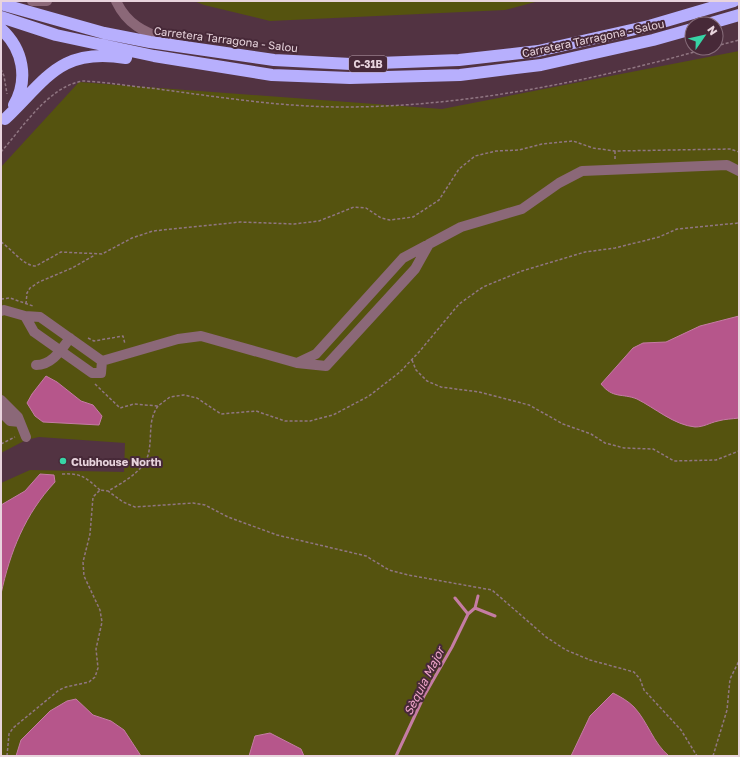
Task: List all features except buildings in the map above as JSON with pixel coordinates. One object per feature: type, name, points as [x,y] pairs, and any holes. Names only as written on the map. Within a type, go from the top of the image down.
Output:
[{"type":"highway","name":"Carretera Tarragona - Salou","points":[[1,4],[104,33],[184,48],[274,60],[351,64],[459,60],[538,51],[649,26],[734,1]]},
{"type":"highway","points":[[724,19],[739,15]]},
{"type":"highway","name":"Carretera Tarragona - Salou","points":[[1,17],[56,35],[110,48],[272,75],[350,78],[460,75],[540,65],[653,40],[684,31]]},
{"type":"highway","points":[[1,29],[15,46],[20,58],[23,76],[19,97],[3,121]]},
{"type":"highway","points":[[3,121],[48,76],[60,67],[78,58],[99,55],[182,68],[210,65]]},
{"type":"lane","points":[[32,1],[47,1]]},
{"type":"lane","points":[[116,1],[128,21],[144,32],[184,48]]},
{"type":"lane","points":[[297,363],[316,354],[403,258],[461,228],[522,209],[559,183],[582,171],[727,165],[739,171]]},
{"type":"lane","points":[[326,366],[415,269],[429,244]]},
{"type":"lane","points":[[1,311],[4,310],[25,316],[40,317],[102,361]]},
{"type":"lane","points":[[25,316],[34,332],[92,373],[101,373],[102,361]]},
{"type":"lane","points":[[102,361],[178,339],[201,336],[297,363],[326,366]]},
{"type":"lane","points":[[36,365],[42,365],[55,358],[70,338]]},
{"type":"lane","points":[[316,354],[326,366]]},
{"type":"lane","points":[[1,400],[18,417],[26,437]]},
{"type":"lane","points":[[1,412],[10,421],[20,422]]},
{"type":"path","points":[[724,44],[739,40]]},
{"type":"path","points":[[1,152],[54,93],[72,83],[83,81],[290,104],[342,107],[425,104],[496,94],[600,75],[684,54]]},
{"type":"path","points":[[1,69],[4,76],[6,95]]},
{"type":"path","points":[[1,242],[32,266],[36,266],[61,252],[102,254],[132,238],[153,230],[240,222],[294,224],[319,221],[354,207],[366,208],[381,218],[390,220],[413,217],[439,200],[459,169],[475,156],[519,150],[542,144],[573,141],[593,148],[614,151],[730,149],[739,152]]},
{"type":"path","points":[[108,491],[129,478],[142,465],[149,452],[152,414],[158,406],[170,398],[184,395],[197,398],[221,414],[256,411],[284,422],[310,421],[340,412],[369,396],[400,372],[459,304],[471,294],[496,282],[522,271],[585,252],[615,248],[659,237],[677,230],[739,223]]},
{"type":"path","points":[[26,304],[27,292],[38,282],[72,268],[97,254]]},
{"type":"path","points":[[1,299],[10,298],[35,307]]},
{"type":"path","points":[[84,337],[94,341],[123,336],[129,353]]},
{"type":"path","points":[[412,360],[416,370],[427,381],[441,388],[479,392],[529,405],[563,424],[591,434],[605,443],[624,448],[653,449],[674,461],[716,460],[739,451]]},
{"type":"path","points":[[92,373],[95,385],[120,408],[134,404],[158,406]]},
{"type":"path","points":[[1,444],[18,435],[26,437]]},
{"type":"path","points":[[62,474],[74,473],[84,477],[100,490],[108,491],[124,502],[135,507],[193,504],[205,506],[228,517],[277,535],[366,556],[389,570],[408,575],[492,590],[530,623],[566,650],[590,660],[634,672],[640,679],[644,690],[680,730],[698,756]]},
{"type":"path","points":[[7,756],[9,734],[13,728],[59,690],[89,682],[95,677],[98,668],[96,649],[102,622],[97,601],[84,576],[83,562],[90,534],[93,497],[100,490]]},
{"type":"path","points":[[713,756],[727,710],[730,679],[739,661]]},
{"type":"shaded area","points":[[194,1],[539,1],[505,10],[270,21],[204,5]]},
{"type":"shaded area","points":[[739,51],[739,756],[1,756],[1,483],[30,470],[124,472],[125,443],[39,437],[26,440],[1,453],[1,167],[79,82],[442,109],[713,56],[724,56],[724,54]]},
{"type":"shaded area","points":[[739,316],[739,418],[721,420],[698,427],[687,426],[672,420],[637,399],[614,394],[605,389],[601,384],[633,348],[643,343],[666,342],[700,326]]},
{"type":"shaded area","points":[[46,376],[57,382],[81,401],[93,405],[102,416],[99,425],[43,422],[35,416],[27,403]]},
{"type":"shaded area","points":[[40,474],[54,475],[55,482],[35,507],[20,534],[9,563],[1,594],[1,505],[25,491]]},
{"type":"shaded area","points":[[613,693],[634,707],[663,751],[669,756],[571,756],[590,716]]},
{"type":"shaded area","points":[[76,699],[93,715],[111,721],[124,730],[141,756],[16,756],[21,740],[50,711],[67,701]]},
{"type":"shaded area","points":[[270,733],[301,749],[304,756],[249,756],[255,736]]},
{"type":"waterway","name":"Sèquia Major","points":[[475,608],[478,596]]},
{"type":"waterway","name":"Sèquia Major","points":[[455,598],[468,614]]},
{"type":"waterway","name":"Sèquia Major","points":[[396,756],[424,696],[452,647],[468,614],[475,608],[495,616]]},
{"type":"place","name":"Clubhouse North","points":[[63,461]]}]
